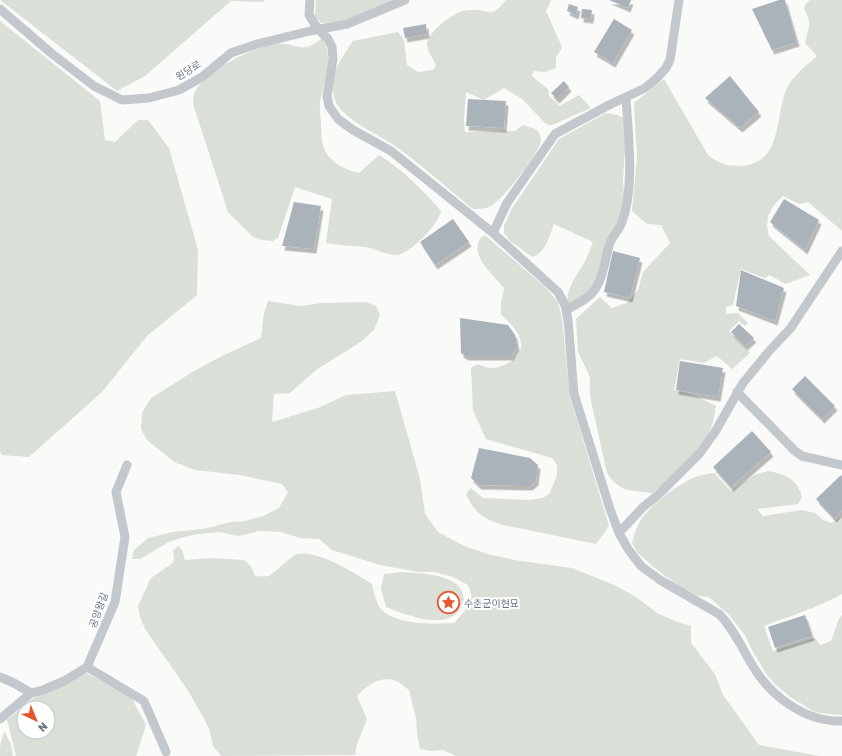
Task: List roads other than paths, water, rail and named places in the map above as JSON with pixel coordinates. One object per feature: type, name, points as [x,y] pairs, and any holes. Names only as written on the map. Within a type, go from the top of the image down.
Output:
[{"type":"street","points":[[310,0],[309,16],[318,29],[328,39],[332,47],[333,59],[327,96],[329,106],[338,119],[353,130],[391,151],[493,233],[558,292],[565,305],[568,320],[574,394],[610,509],[619,533],[628,549],[642,566],[660,580],[719,614],[726,622],[751,663],[772,692],[806,714],[823,720],[842,721]]},
{"type":"street","name":"원당로","points":[[0,9],[51,53],[94,86],[122,100],[149,98],[179,90],[202,77],[231,53],[257,44],[318,29],[346,24],[405,0]]},
{"type":"street","points":[[493,233],[507,203],[555,134],[645,88],[666,68],[670,60],[679,0]]},
{"type":"street","points":[[566,310],[582,302],[595,291],[605,266],[609,244],[622,223],[629,188],[626,97]]},
{"type":"street","points":[[619,533],[643,507],[658,495],[700,453],[715,432],[737,392],[757,365],[790,329],[842,250]]},
{"type":"street","points":[[737,392],[795,451],[802,456],[842,465]]},
{"type":"street","name":"공양왕길","points":[[87,667],[115,602],[125,537],[116,492],[127,465]]},
{"type":"street","points":[[0,719],[31,693],[44,690],[64,681],[87,667],[144,701],[166,752]]},
{"type":"street","points":[[0,677],[31,693]]},
{"type":"place","name":"수춘군이현묘","points":[[449,603]]}]
